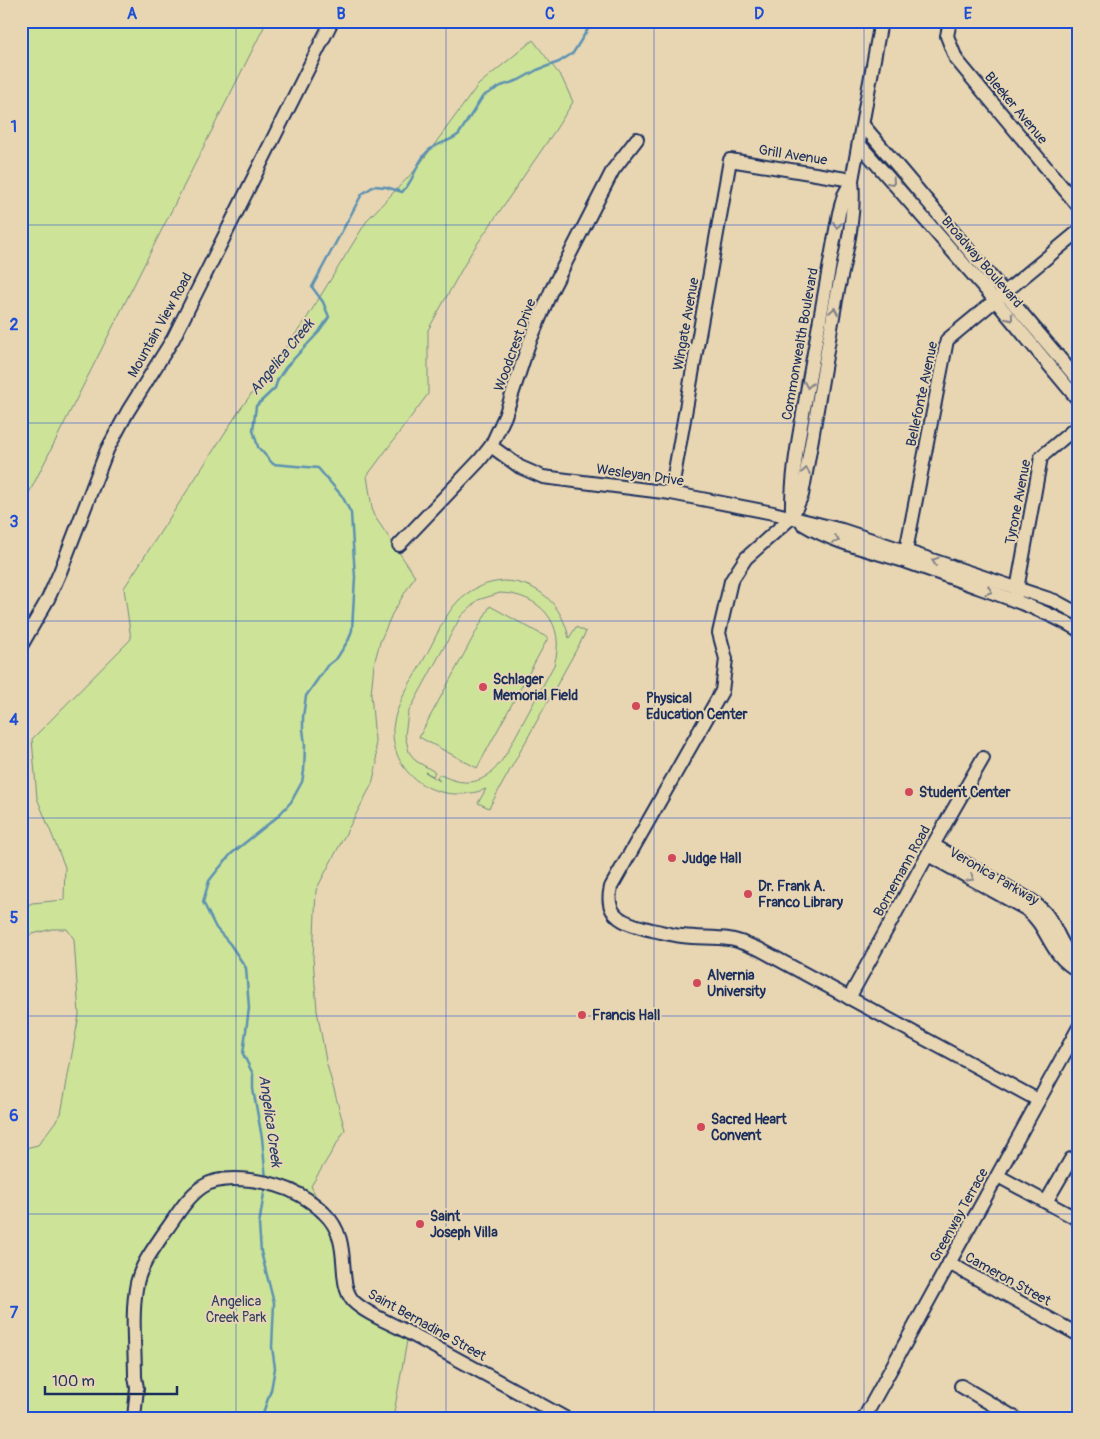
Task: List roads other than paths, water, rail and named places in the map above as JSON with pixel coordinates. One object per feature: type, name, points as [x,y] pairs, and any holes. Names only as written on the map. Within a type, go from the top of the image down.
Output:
[{"type":"street","name":"Mountain View Road","points":[[21,646],[48,599],[60,572],[107,450],[128,411],[173,339],[332,21]]},
{"type":"street","name":"Commonwealth Boulevard","points":[[792,518],[792,489],[795,462],[816,341],[839,213],[844,195],[852,180],[860,145],[881,21]]},
{"type":"street","name":"Bleeker Avenue","points":[[950,21],[947,36],[956,59],[1079,207]]},
{"type":"street","points":[[1075,21],[1079,26]]},
{"type":"street","name":"Broadway Boulevard","points":[[863,125],[1000,296],[1079,401]]},
{"type":"street","name":"Woodcrest Drive","points":[[399,545],[492,446],[505,416],[533,332],[551,290],[613,170],[637,138]]},
{"type":"street","name":"Broadway Boulevard","points":[[860,145],[1079,381]]},
{"type":"street","name":"Grill Avenue","points":[[730,160],[852,180]]},
{"type":"street","name":"Wingate Avenue","points":[[671,493],[730,160]]},
{"type":"street","name":"Bellefonte Avenue","points":[[905,556],[947,340],[1079,231]]},
{"type":"street","name":"Tyrone Avenue","points":[[1016,594],[1041,457],[1079,425]]},
{"type":"street","name":"Wesleyan Drive","points":[[492,446],[520,467],[543,477],[671,493],[792,518]]},
{"type":"street","points":[[1038,1100],[759,949],[731,939],[680,936],[625,923],[612,910],[610,902],[611,887],[722,691],[726,659],[719,633],[730,581],[746,558],[792,518],[817,532],[852,546],[905,556],[1016,594],[1055,601],[1079,614]]},
{"type":"street","points":[[1016,594],[1079,630]]},
{"type":"street","name":"Bornemann Road","points":[[849,998],[983,758]]},
{"type":"street","name":"Veronica Parkway","points":[[930,850],[1032,901],[1046,914],[1061,943],[1079,961]]},
{"type":"street","name":"Veronica Parkway","points":[[930,850],[1026,908],[1035,916],[1056,953],[1067,965],[1079,971]]},
{"type":"street","name":"Greenway Terrace","points":[[864,1418],[1079,1027]]},
{"type":"street","points":[[1046,1202],[1071,1159]]},
{"type":"street","points":[[998,1176],[1079,1220]]},
{"type":"street","name":"Saint Bernadine Street","points":[[134,1418],[137,1388],[135,1377],[135,1302],[137,1282],[145,1264],[187,1201],[202,1187],[225,1178],[274,1185],[308,1199],[333,1223],[342,1242],[348,1291],[353,1300],[383,1320],[565,1418]]},
{"type":"street","name":"Cameron Street","points":[[949,1263],[1079,1335]]},
{"type":"street","points":[[961,1386],[1015,1418]]},
{"type":"waterway","name":"Angelica Creek","points":[[266,1179],[262,1138],[253,1089],[253,1074],[243,1054],[249,1008],[246,968],[230,944],[216,928],[203,902],[209,881],[216,872],[231,854],[277,817],[291,802],[302,782],[305,745],[303,717],[306,696],[327,666],[337,658],[349,639],[352,630],[355,577],[351,513],[342,496],[318,468],[273,464],[258,447],[253,430],[256,406],[275,388],[278,379],[286,367],[319,332],[329,317],[323,302],[312,287],[362,194],[374,186],[386,187],[402,192],[410,183],[424,156],[431,148],[459,134],[483,96],[501,86],[559,62],[573,53],[591,21]]},
{"type":"waterway","name":"Angelica Creek","points":[[263,1418],[275,1368],[272,1347],[274,1303],[261,1252],[259,1225],[265,1187]]},
{"type":"place","name":"Schlager Memorial Field","points":[[483,687]]},
{"type":"place","name":"Physical Education Center","points":[[636,706]]},
{"type":"place","name":"Student Center","points":[[909,792]]},
{"type":"place","name":"Judge Hall","points":[[672,858]]},
{"type":"place","name":"Dr. Frank A. Franco Library","points":[[748,894]]},
{"type":"place","name":"Alvernia University","points":[[697,983]]},
{"type":"place","name":"Francis Hall","points":[[582,1015]]},
{"type":"place","name":"Sacred Heart Convent","points":[[701,1127]]},
{"type":"place","name":"Saint Joseph Villa","points":[[420,1224]]},
{"type":"park label","name":"Angelica Creek Park","points":[[236,1309]]}]
